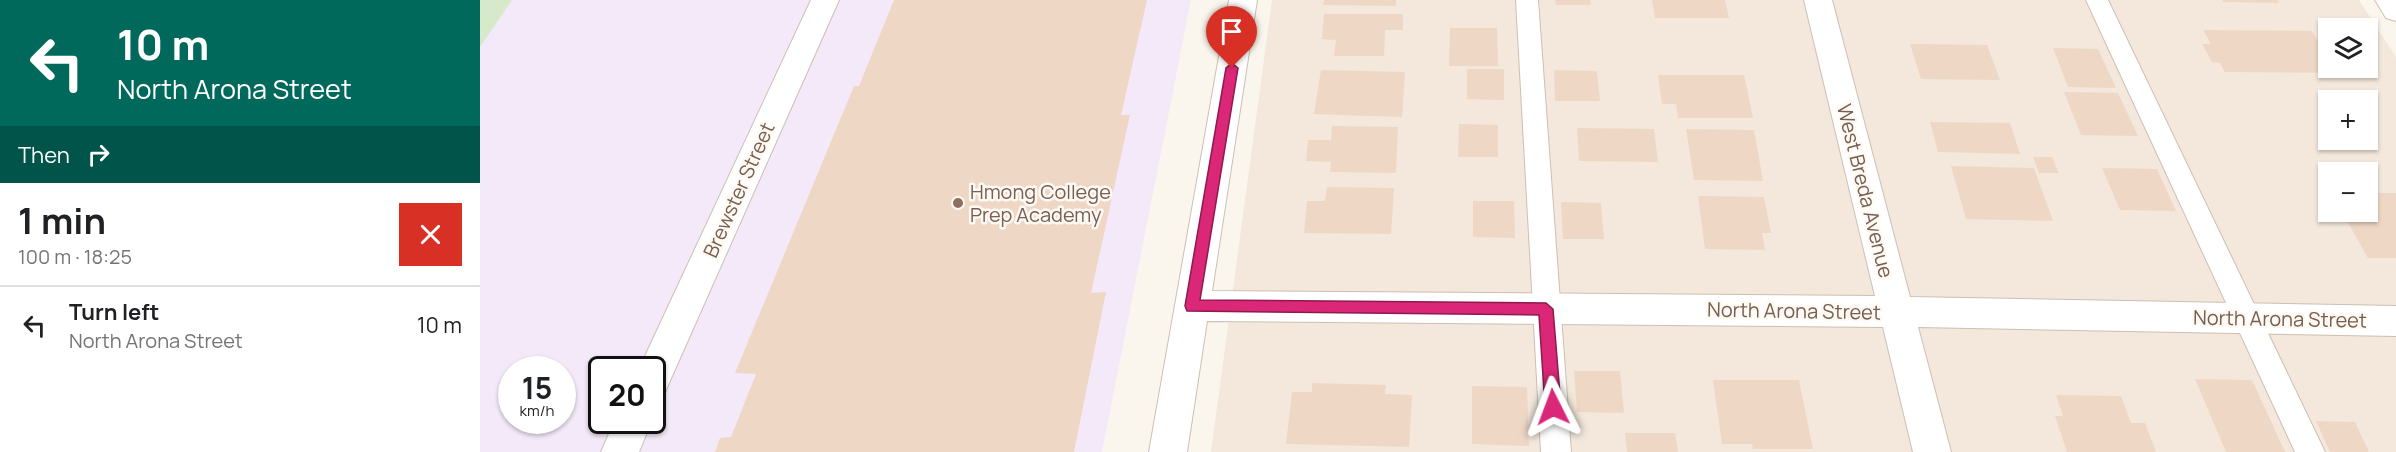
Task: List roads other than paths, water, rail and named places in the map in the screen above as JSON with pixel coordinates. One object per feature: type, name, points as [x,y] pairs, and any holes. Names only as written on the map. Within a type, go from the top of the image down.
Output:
[{"type":"street","name":"Brewster Street","points":[[663,356],[825,0]]},
{"type":"street","points":[[1168,452],[1243,0]]},
{"type":"street","name":"West Breda Avenue","points":[[1818,0],[1932,452]]},
{"type":"street","points":[[2389,0],[2396,11]]},
{"type":"street","name":"North Arona Street","points":[[1192,306],[2396,321]]},
{"type":"street","points":[[620,452],[628,434]]},
{"type":"lane","points":[[1527,0],[1556,452]]},
{"type":"lane","points":[[2097,0],[2222,268],[2249,318],[2310,452]]},
{"type":"place","name":"Hmong College Prep Academy","points":[[958,203]]}]
